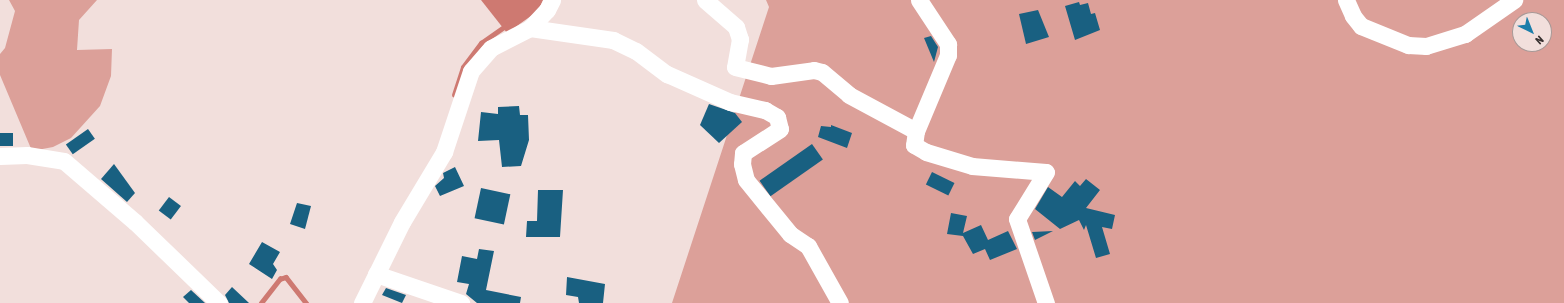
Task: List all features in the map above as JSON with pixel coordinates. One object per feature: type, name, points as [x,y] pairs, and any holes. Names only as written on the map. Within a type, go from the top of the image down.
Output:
[{"type":"street","points":[[362,303],[402,222],[444,152],[470,71],[491,48],[530,28],[547,10],[552,0]]},
{"type":"street","points":[[705,0],[736,27],[740,39],[735,67],[770,76],[814,70],[822,72],[849,95],[916,131]]},
{"type":"street","points":[[919,0],[948,44],[948,55],[916,131],[914,145],[949,159],[972,166],[1046,172],[1018,219],[1046,303]]},
{"type":"street","points":[[1346,0],[1352,16],[1361,26],[1408,45],[1426,46],[1465,34],[1514,0]]},
{"type":"street","points":[[530,28],[613,40],[674,78],[730,102],[765,110],[777,117],[780,130],[743,153],[742,164],[746,180],[790,234],[808,246],[840,303]]},
{"type":"street","points":[[0,156],[27,155],[64,160],[135,222],[219,303]]},
{"type":"street","points":[[376,274],[461,303]]},
{"type":"shaded area","points":[[9,0],[97,0],[79,20],[77,50],[112,49],[111,76],[100,106],[71,138],[53,147],[32,151],[0,75],[0,54],[5,48],[15,11]]},
{"type":"shaded area","points":[[481,0],[543,0],[538,11],[507,33]]},
{"type":"shaded area","points":[[766,0],[1564,0],[1564,303],[672,303],[769,7]]},
{"type":"building","points":[[1079,2],[1080,5],[1088,3],[1091,14],[1095,13],[1100,30],[1075,40],[1065,6]]},
{"type":"building","points":[[1038,10],[1049,37],[1026,44],[1019,14]]},
{"type":"building","points":[[931,36],[938,47],[934,62],[924,38]]},
{"type":"building","points":[[709,104],[735,113],[742,122],[719,143],[700,125]]},
{"type":"building","points":[[519,106],[520,115],[528,115],[529,140],[521,166],[502,167],[499,140],[478,141],[481,112],[498,114],[498,107]]},
{"type":"building","points":[[831,125],[852,133],[847,148],[818,137],[821,126],[831,127]]},
{"type":"building","points":[[88,129],[95,139],[73,154],[66,144]]},
{"type":"building","points":[[0,133],[13,133],[13,146],[0,146]]},
{"type":"building","points":[[812,144],[823,160],[770,196],[760,181]]},
{"type":"building","points":[[114,164],[135,193],[127,202],[101,179]]},
{"type":"building","points":[[455,167],[464,186],[440,196],[435,186],[444,178],[443,173]]},
{"type":"building","points":[[932,172],[954,183],[948,196],[926,185]]},
{"type":"building","points":[[1086,179],[1100,190],[1086,208],[1115,215],[1112,229],[1102,227],[1110,254],[1096,258],[1086,225],[1084,230],[1079,220],[1060,229],[1035,209],[1048,187],[1062,197],[1075,181],[1080,186]]},
{"type":"building","points":[[481,188],[510,194],[504,225],[475,218]]},
{"type":"building","points":[[538,190],[563,190],[560,237],[526,237],[527,221],[537,221]]},
{"type":"building","points":[[169,197],[181,206],[171,220],[159,211]]},
{"type":"building","points":[[297,203],[311,206],[305,229],[290,224]]},
{"type":"building","points":[[951,213],[967,216],[963,233],[981,225],[988,240],[1008,231],[1017,249],[990,260],[985,249],[973,254],[963,236],[947,234]]},
{"type":"building","points":[[1053,231],[1035,240],[1032,232]]},
{"type":"building","points":[[262,242],[280,252],[273,264],[277,270],[272,279],[249,264]]},
{"type":"building","points":[[479,249],[494,251],[486,290],[521,297],[520,303],[477,303],[466,294],[469,284],[457,282],[462,256],[477,259]]},
{"type":"building","points":[[567,277],[605,284],[603,303],[579,303],[578,297],[566,295]]},
{"type":"building","points":[[232,287],[249,303],[229,303],[225,295]]},
{"type":"building","points":[[386,288],[406,295],[402,303],[382,295]]},
{"type":"building","points":[[191,290],[205,303],[189,303],[183,297]]},
{"type":"waterway","points":[[454,95],[463,67],[481,43],[508,24]]},
{"type":"waterway","points":[[261,303],[280,279],[286,277],[306,303]]}]
